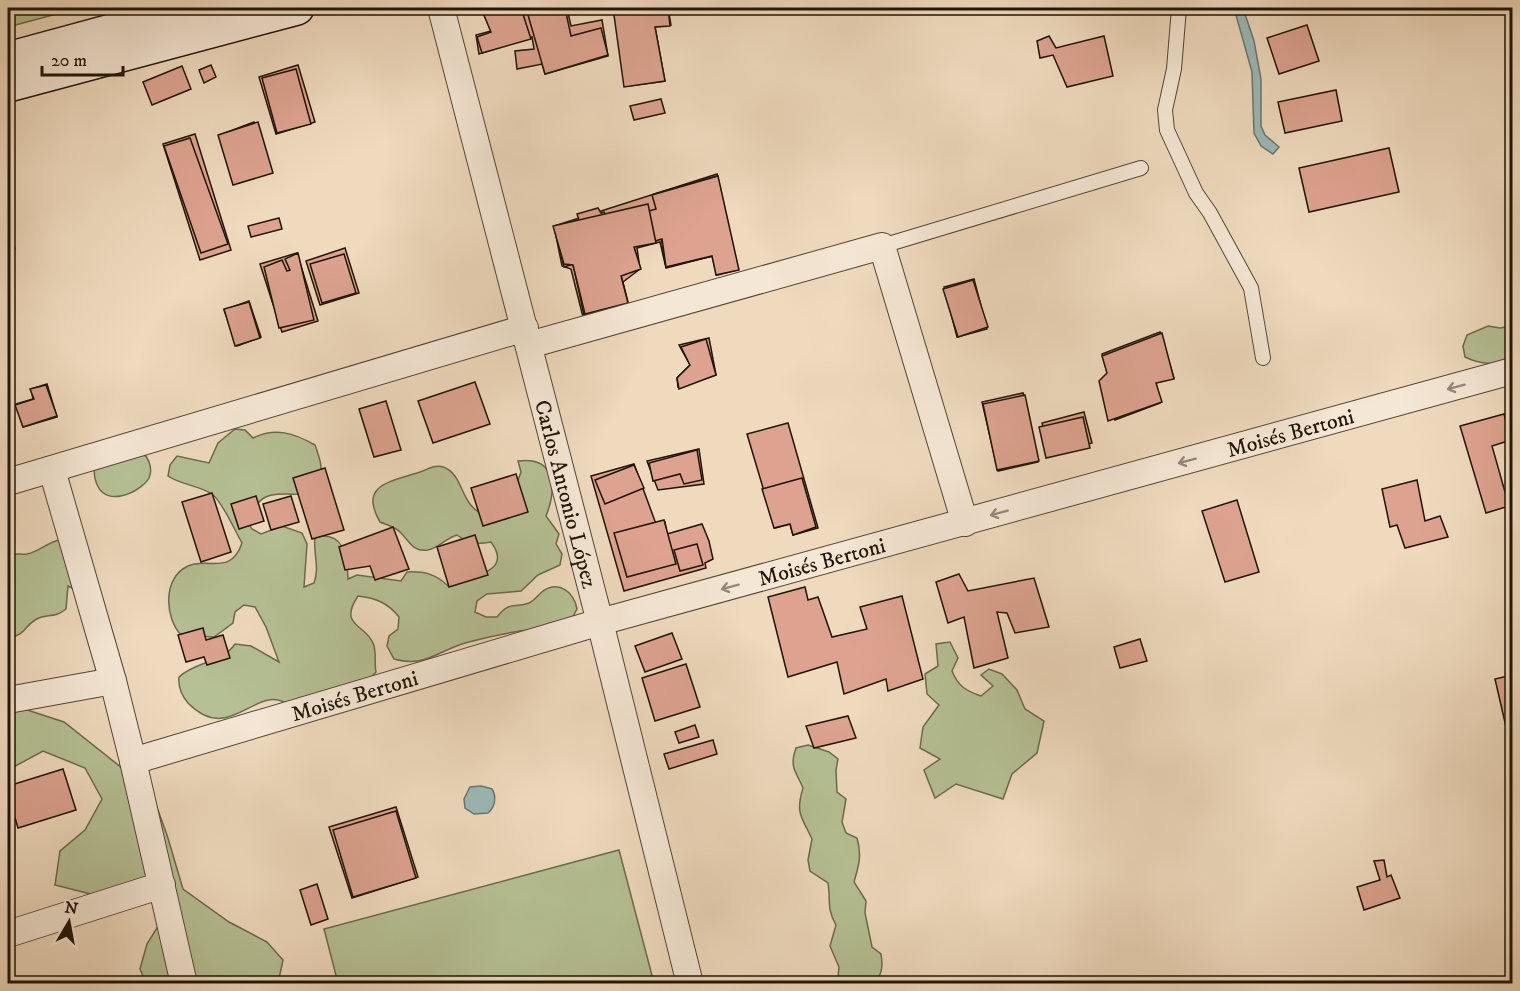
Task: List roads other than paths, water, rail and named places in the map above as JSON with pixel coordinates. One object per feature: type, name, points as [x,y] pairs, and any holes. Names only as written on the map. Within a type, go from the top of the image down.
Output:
[{"type":"main road","points":[[8,58],[142,26],[196,8]]},
{"type":"main road","points":[[8,85],[142,26],[297,8]]},
{"type":"street","name":"Carlos Antonio López","points":[[441,8],[600,622],[690,984]]},
{"type":"street","points":[[8,482],[527,336],[882,246],[965,523]]},
{"type":"street","name":"Moisés Bertoni","points":[[133,761],[600,622],[1512,371]]},
{"type":"street","points":[[52,470],[113,681],[184,984]]},
{"type":"street","points":[[8,700],[113,681]]},
{"type":"street","points":[[8,934],[162,885]]},
{"type":"lane","points":[[1179,8],[1174,69],[1165,110],[1167,130],[1196,193],[1210,213],[1251,288],[1263,358]]},
{"type":"lane","points":[[882,246],[1141,168]]},
{"type":"water","points":[[1234,8],[1243,8],[1254,41],[1261,79],[1261,126],[1265,135],[1279,147],[1273,154],[1261,146],[1254,133],[1252,72]]},
{"type":"water","points":[[481,786],[492,789],[494,802],[488,813],[474,814],[465,808],[464,799],[470,787]]}]
